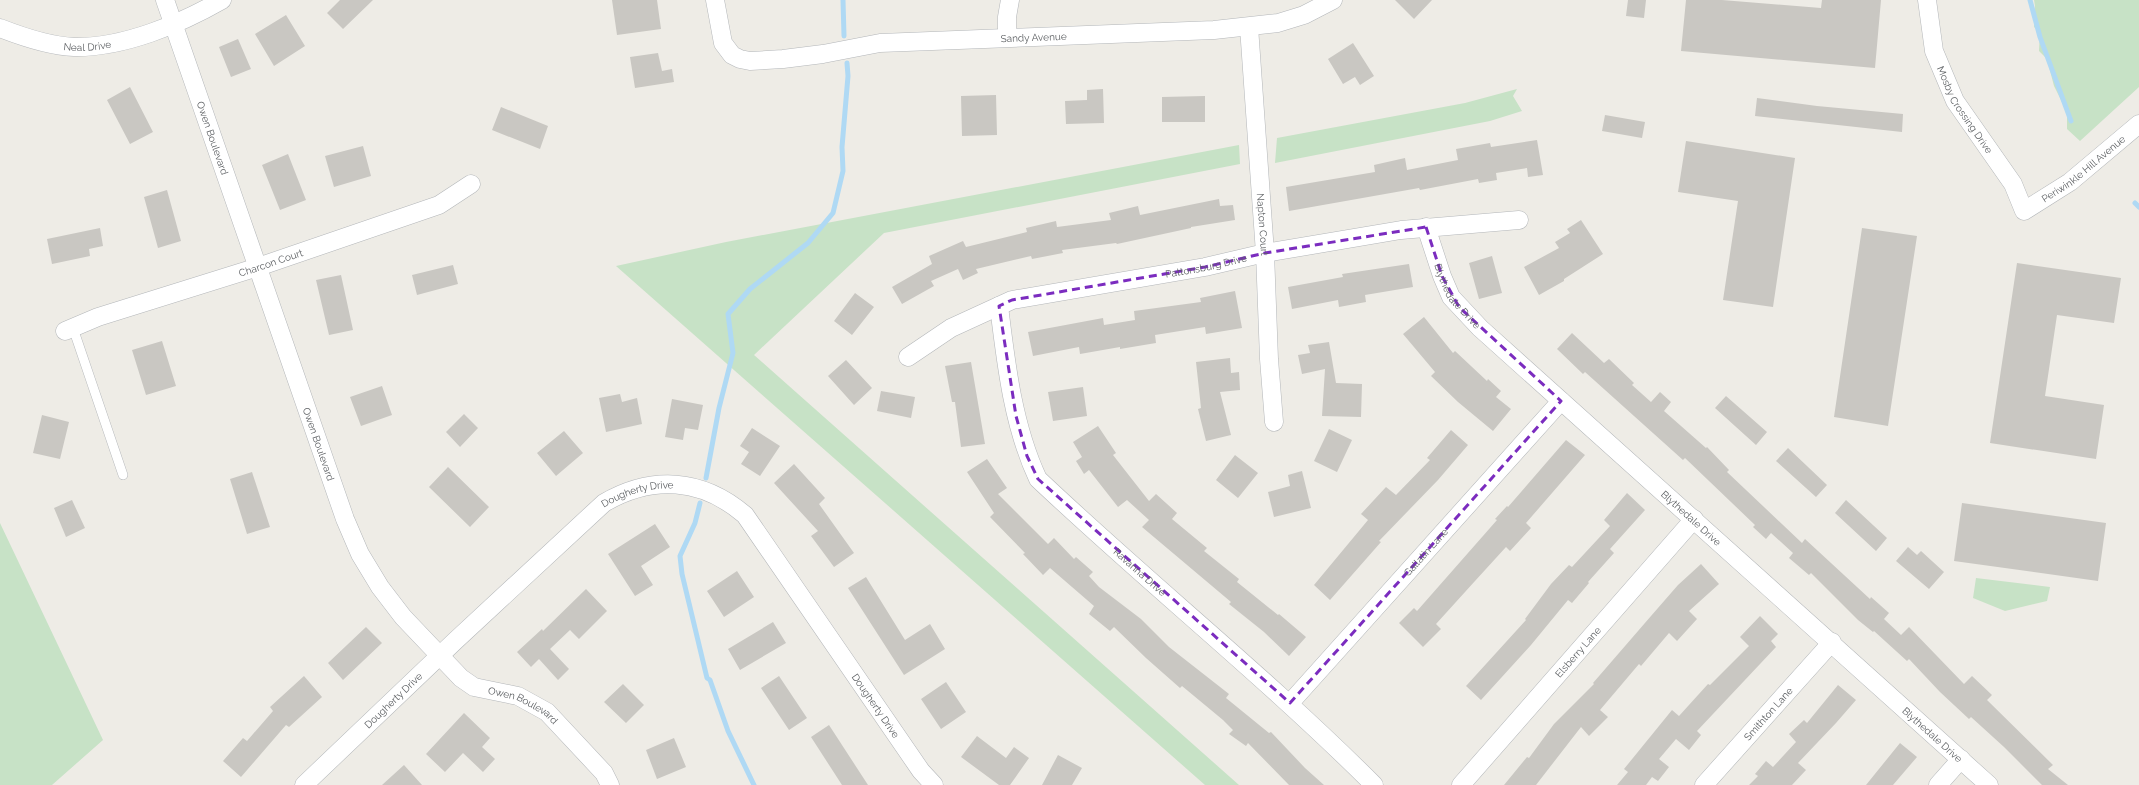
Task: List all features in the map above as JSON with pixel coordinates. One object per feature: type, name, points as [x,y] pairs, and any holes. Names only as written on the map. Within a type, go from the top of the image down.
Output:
[{"type":"street","name":"Owen Boulevard","points":[[165,0],[345,519],[360,554],[389,599],[461,678],[474,687],[518,696],[547,712],[604,773],[610,785]]},
{"type":"street","name":"Neal Drive","points":[[0,28],[40,41],[74,47],[106,45],[173,24],[222,0]]},
{"type":"street","name":"Sandy Avenue","points":[[715,0],[723,43],[732,55],[740,59],[750,60],[783,59],[880,43],[1214,30],[1249,27],[1278,24],[1304,15],[1333,0]]},
{"type":"street","points":[[1007,37],[1007,17],[1010,0]]},
{"type":"street","name":"Mosby Crossing Drive","points":[[1927,0],[1934,51],[1955,101],[2012,184],[2024,211]]},
{"type":"street","name":"Napton Court","points":[[1249,27],[1265,253],[1269,359],[1274,422]]},
{"type":"street","name":"Periwinkle Hill Avenue","points":[[2024,211],[2070,182],[2139,124]]},
{"type":"street","name":"Charcon Court","points":[[69,329],[98,317],[258,267],[439,205],[471,184]]},
{"type":"street","name":"Pattonsburg Drive","points":[[908,357],[951,328],[1012,300],[1205,267],[1265,253],[1426,227],[1519,220]]},
{"type":"street","name":"Blythedale Drive","points":[[1426,227],[1442,276],[1451,297],[1458,307],[1561,401],[1832,642],[1989,785]]},
{"type":"street","name":"Ravanna Drive","points":[[999,306],[1016,416],[1027,456],[1038,479],[1228,650],[1290,703],[1374,785]]},
{"type":"street","name":"Gallatin Lane","points":[[1290,703],[1561,401]]},
{"type":"street","name":"Dougherty Drive","points":[[304,785],[604,503],[622,493],[642,486],[660,484],[682,485],[706,491],[733,505],[745,515],[759,533],[921,771],[934,785]]},
{"type":"street","name":"Elsberry Lane","points":[[1461,785],[1694,519]]},
{"type":"street","name":"Smithton Lane","points":[[1704,785],[1832,642]]},
{"type":"street","points":[[1938,785],[1961,759]]},
{"type":"lane","points":[[69,329],[123,475]]},
{"type":"highlighted area","points":[[1426,227],[1442,276],[1459,307],[1561,401],[1290,703],[1038,479],[1027,456],[1016,416],[999,306],[1012,300],[1205,267],[1265,253]]},
{"type":"green space","points":[[2034,0],[2139,0],[2139,87],[2080,141],[2067,129],[2067,112],[2054,86],[2047,59],[2039,51],[2040,32],[2034,27]]},
{"type":"green space","points":[[1517,89],[1513,96],[1522,111],[1490,121],[1275,163],[1277,138],[1465,103]]},
{"type":"green space","points":[[1239,145],[1240,164],[884,233],[754,355],[1239,785],[1205,785],[616,266],[726,242]]},
{"type":"green space","points":[[0,523],[103,740],[52,785],[0,785]]},
{"type":"green space","points":[[1976,578],[2050,587],[2047,601],[2005,611],[1973,598]]},
{"type":"building","points":[[340,0],[373,0],[343,29],[327,13]]},
{"type":"building","points":[[612,0],[657,0],[661,29],[617,35]]},
{"type":"building","points":[[1395,0],[1432,0],[1414,19]]},
{"type":"building","points":[[1628,0],[1646,0],[1644,18],[1626,16]]},
{"type":"building","points":[[1686,0],[1722,0],[1821,8],[1822,0],[1881,0],[1875,68],[1681,51]]},
{"type":"building","points":[[286,15],[305,46],[274,66],[255,34]]},
{"type":"building","points":[[238,39],[251,69],[231,77],[219,47]]},
{"type":"building","points":[[1353,43],[1374,76],[1360,85],[1355,77],[1343,84],[1328,59]]},
{"type":"building","points":[[658,53],[662,71],[672,69],[674,82],[635,88],[630,57]]},
{"type":"building","points":[[130,87],[153,132],[130,144],[107,100]]},
{"type":"building","points":[[1103,89],[1104,123],[1066,124],[1065,101],[1087,100],[1087,90]]},
{"type":"building","points":[[996,95],[997,135],[962,136],[961,96]]},
{"type":"building","points":[[1205,96],[1205,122],[1162,122],[1162,97]]},
{"type":"building","points":[[1757,98],[1817,106],[1903,114],[1902,132],[1755,116]]},
{"type":"building","points":[[501,107],[548,126],[540,149],[492,130]]},
{"type":"building","points":[[1605,115],[1645,122],[1642,138],[1602,131]]},
{"type":"building","points":[[1537,140],[1543,175],[1528,177],[1527,168],[1496,173],[1497,180],[1479,183],[1478,179],[1289,211],[1286,187],[1375,172],[1374,165],[1405,158],[1407,170],[1458,160],[1456,149],[1490,143],[1491,147]]},
{"type":"building","points":[[1686,141],[1795,158],[1773,307],[1723,300],[1738,201],[1678,192]]},
{"type":"building","points":[[363,146],[371,176],[334,187],[325,156]]},
{"type":"building","points":[[288,154],[306,200],[280,210],[262,165]]},
{"type":"building","points":[[167,190],[181,241],[158,248],[144,197]]},
{"type":"building","points":[[1219,199],[1220,206],[1233,205],[1235,220],[1191,227],[1117,244],[1062,250],[1063,253],[1032,259],[1031,256],[976,269],[978,273],[963,280],[958,269],[931,281],[934,286],[902,304],[892,287],[932,264],[929,256],[963,241],[966,247],[1027,232],[1026,228],[1056,221],[1057,227],[1111,220],[1109,213],[1138,206],[1140,215]]},
{"type":"building","points":[[1581,220],[1603,254],[1564,279],[1564,281],[1539,295],[1524,267],[1559,248],[1555,242],[1570,233],[1567,229]]},
{"type":"building","points":[[100,228],[103,246],[89,249],[90,256],[52,264],[47,239]]},
{"type":"building","points":[[1862,228],[1917,236],[1888,426],[1834,417]]},
{"type":"building","points":[[1492,256],[1502,293],[1479,299],[1469,263]]},
{"type":"building","points":[[2017,263],[2121,278],[2114,323],[2057,315],[2045,396],[2104,405],[2096,459],[1990,443]]},
{"type":"building","points":[[1409,264],[1413,287],[1365,295],[1366,302],[1339,307],[1338,300],[1292,309],[1288,287],[1343,277],[1342,274]]},
{"type":"building","points":[[453,265],[458,284],[417,295],[412,275]]},
{"type":"building","points":[[341,275],[353,330],[329,335],[316,280]]},
{"type":"building","points":[[1235,291],[1242,328],[1206,334],[1205,327],[1155,335],[1156,343],[1080,354],[1079,347],[1033,356],[1028,332],[1103,318],[1104,325],[1135,320],[1134,311],[1201,302],[1200,298]]},
{"type":"building","points":[[855,293],[874,307],[852,335],[834,321]]},
{"type":"building","points":[[1424,317],[1453,353],[1455,351],[1487,381],[1488,379],[1501,391],[1496,397],[1511,409],[1493,431],[1458,402],[1431,376],[1435,372],[1403,334]]},
{"type":"building","points":[[1572,333],[1604,363],[1609,359],[1634,383],[1632,385],[1651,402],[1660,392],[1671,402],[1664,411],[1706,448],[1707,447],[1729,470],[1727,472],[1802,543],[1805,539],[1870,599],[1871,597],[1889,613],[1884,619],[1901,635],[1909,627],[1964,684],[1972,676],[1992,695],[1987,700],[2053,765],[2048,769],[2068,785],[2042,785],[2004,747],[1971,717],[1969,719],[1940,692],[1909,659],[1907,661],[1874,631],[1873,632],[1858,620],[1811,573],[1809,575],[1789,558],[1793,553],[1771,533],[1766,539],[1753,527],[1755,525],[1685,458],[1683,460],[1585,372],[1583,374],[1557,349]]},
{"type":"building","points":[[162,341],[176,386],[146,395],[132,350]]},
{"type":"building","points":[[1329,342],[1336,383],[1362,384],[1361,417],[1322,416],[1325,369],[1302,374],[1298,355],[1310,353],[1308,345]]},
{"type":"building","points":[[1230,358],[1231,373],[1239,372],[1240,390],[1220,392],[1231,435],[1206,441],[1198,409],[1201,408],[1196,362]]},
{"type":"building","points":[[846,360],[872,388],[854,405],[828,376]]},
{"type":"building","points":[[971,362],[985,444],[961,447],[955,402],[952,402],[945,366]]},
{"type":"building","points":[[382,386],[392,415],[361,426],[350,397]]},
{"type":"building","points":[[1083,387],[1087,416],[1053,421],[1048,392]]},
{"type":"building","points":[[881,391],[915,397],[911,418],[877,411]]},
{"type":"building","points":[[620,394],[622,402],[637,398],[642,424],[606,432],[599,398]]},
{"type":"building","points":[[1726,396],[1767,432],[1756,445],[1715,408]]},
{"type":"building","points":[[672,399],[703,405],[698,430],[685,428],[683,440],[665,437]]},
{"type":"building","points":[[464,414],[478,428],[460,447],[446,432]]},
{"type":"building","points":[[42,415],[69,422],[60,459],[33,453]]},
{"type":"building","points":[[1098,426],[1116,453],[1113,455],[1149,501],[1156,494],[1177,513],[1172,519],[1207,548],[1204,551],[1239,579],[1237,582],[1306,637],[1289,656],[1264,632],[1229,604],[1231,602],[1142,527],[1149,520],[1127,500],[1118,507],[1089,470],[1084,474],[1076,461],[1082,457],[1073,442]]},
{"type":"building","points":[[752,428],[780,446],[760,476],[741,464],[749,452],[740,446]]},
{"type":"building","points":[[1329,429],[1352,440],[1337,472],[1314,461]]},
{"type":"building","points":[[1451,430],[1468,445],[1438,480],[1379,541],[1381,542],[1330,600],[1314,585],[1368,520],[1361,514],[1386,487],[1396,495],[1430,460],[1427,458]]},
{"type":"building","points":[[564,431],[583,453],[556,476],[537,453]]},
{"type":"building","points":[[1566,440],[1585,455],[1526,523],[1531,528],[1510,551],[1506,547],[1475,581],[1436,624],[1441,629],[1423,647],[1399,623],[1414,608],[1417,611],[1497,520],[1495,519],[1507,506],[1508,507]]},
{"type":"building","points":[[1788,448],[1827,485],[1816,497],[1776,461]]},
{"type":"building","points":[[1235,455],[1258,473],[1238,498],[1216,480]]},
{"type":"building","points":[[987,459],[1007,488],[998,494],[1048,544],[1054,538],[1074,559],[1076,557],[1093,572],[1089,576],[1099,587],[1141,619],[1169,647],[1229,694],[1226,698],[1269,733],[1271,732],[1305,768],[1324,785],[1289,785],[1248,743],[1246,746],[1229,734],[1233,730],[1223,720],[1182,686],[1180,688],[1114,627],[1110,631],[1089,614],[1094,606],[1050,568],[1043,575],[1023,554],[1025,553],[990,517],[994,513],[967,472]]},
{"type":"building","points":[[794,464],[825,498],[819,504],[854,553],[834,567],[811,536],[818,531],[774,483]]},
{"type":"building","points":[[448,467],[489,507],[470,527],[429,487]]},
{"type":"building","points":[[1302,471],[1311,508],[1274,517],[1268,492],[1290,486],[1288,475]]},
{"type":"building","points":[[252,472],[270,527],[247,534],[230,479]]},
{"type":"building","points":[[1627,493],[1645,510],[1610,549],[1614,553],[1588,582],[1589,583],[1572,603],[1568,600],[1531,645],[1481,700],[1466,686],[1526,620],[1525,619],[1551,584],[1569,565],[1572,567],[1610,526],[1604,520]]},
{"type":"building","points":[[72,500],[85,528],[66,537],[54,508]]},
{"type":"building","points":[[1846,500],[1887,538],[1876,551],[1835,513]]},
{"type":"building","points":[[1962,503],[2106,523],[2098,581],[1954,561]]},
{"type":"building","points":[[655,524],[670,547],[641,566],[653,585],[635,596],[608,554]]},
{"type":"building","points":[[1908,547],[1917,555],[1921,551],[1944,572],[1929,589],[1896,561]]},
{"type":"building","points":[[1701,564],[1719,584],[1689,611],[1697,619],[1677,641],[1669,633],[1641,666],[1639,664],[1600,710],[1608,717],[1589,736],[1581,727],[1536,785],[1504,785],[1527,757],[1529,758],[1554,724],[1594,684],[1593,683],[1678,585]]},
{"type":"building","points":[[737,571],[754,597],[724,617],[707,591]]},
{"type":"building","points":[[866,577],[905,640],[930,624],[945,649],[904,675],[848,588]]},
{"type":"building","points":[[586,589],[607,611],[579,639],[570,630],[550,649],[569,669],[558,680],[539,659],[531,667],[517,652],[542,629],[543,631]]},
{"type":"building","points":[[1760,616],[1778,634],[1771,641],[1776,647],[1697,731],[1701,735],[1689,750],[1676,739],[1659,759],[1669,767],[1658,781],[1652,777],[1646,785],[1617,785],[1628,772],[1624,769],[1672,710],[1679,716],[1708,684],[1710,685],[1749,646],[1740,637]]},
{"type":"building","points":[[773,622],[786,643],[740,670],[728,649]]},
{"type":"building","points":[[366,627],[382,643],[343,680],[328,663]]},
{"type":"building","points":[[304,676],[322,697],[289,727],[286,725],[241,777],[223,761],[243,738],[247,741],[273,711],[270,707]]},
{"type":"building","points":[[779,676],[807,718],[789,730],[761,688]]},
{"type":"building","points":[[946,682],[966,712],[941,729],[921,699]]},
{"type":"building","points":[[623,684],[644,705],[626,723],[604,702]]},
{"type":"building","points":[[1838,685],[1856,700],[1798,763],[1806,770],[1792,785],[1749,785],[1758,776],[1755,774],[1766,761],[1773,767],[1796,742],[1789,734],[1804,720],[1807,723]]},
{"type":"building","points":[[464,713],[490,738],[482,747],[495,759],[483,772],[463,753],[445,772],[426,754]]},
{"type":"building","points":[[829,725],[868,785],[842,785],[811,737]]},
{"type":"building","points":[[977,736],[1006,758],[1014,747],[1029,758],[1010,785],[999,785],[961,757]]},
{"type":"building","points":[[674,738],[686,767],[657,779],[646,750]]},
{"type":"building","points":[[1900,743],[1917,757],[1893,785],[1866,785]]},
{"type":"building","points":[[1058,755],[1082,768],[1072,785],[1042,785]]},
{"type":"building","points":[[404,765],[422,785],[382,785]]},
{"type":"waterway","points":[[843,0],[844,36]]},
{"type":"waterway","points":[[2030,0],[2040,37],[2071,121]]},
{"type":"waterway","points":[[706,478],[719,408],[733,353],[728,314],[750,289],[808,243],[833,213],[843,171],[842,147],[848,76],[847,63]]},
{"type":"waterway","points":[[2135,203],[2139,207]]},
{"type":"waterway","points":[[700,503],[695,523],[680,556],[682,574],[707,678],[710,680],[728,731],[754,785]]}]
